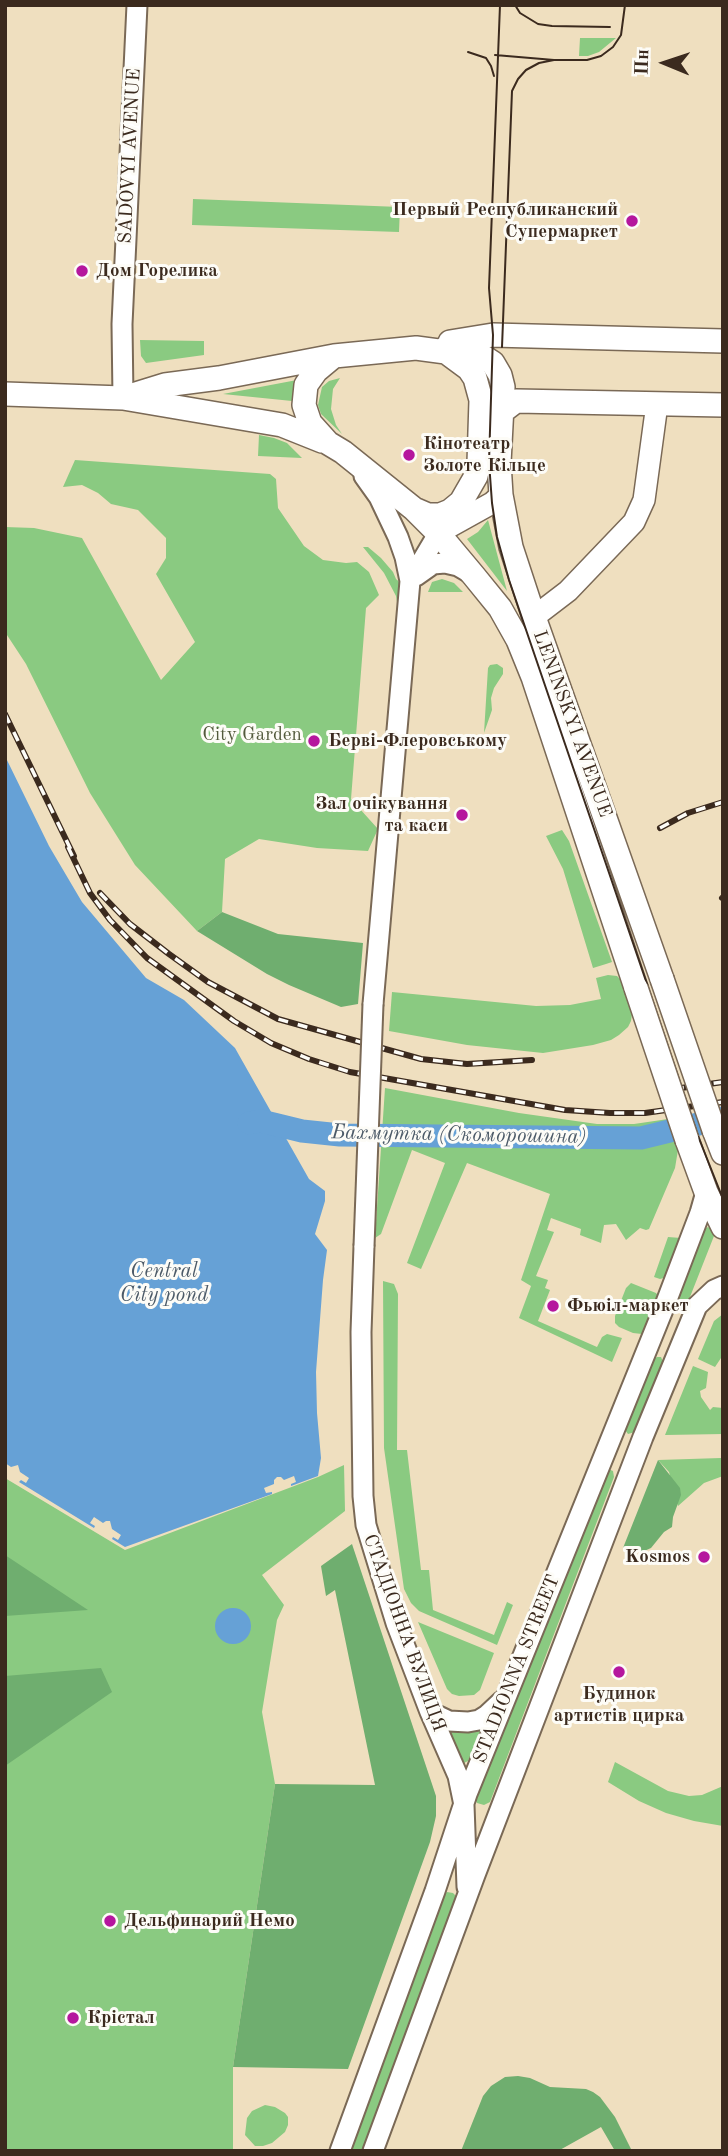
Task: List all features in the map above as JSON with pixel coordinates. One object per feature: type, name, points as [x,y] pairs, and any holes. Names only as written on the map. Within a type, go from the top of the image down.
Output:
[{"type":"main road","points":[[123,398],[165,385],[219,378],[334,356],[416,348],[493,335],[723,341]]},
{"type":"main road","points":[[334,356],[316,371],[306,385],[304,405],[310,424],[348,459],[414,509],[428,515],[440,515],[461,502],[472,485],[479,463],[481,400],[475,378],[461,362],[446,352],[416,348]]},
{"type":"main road","name":"LENINSKYI AVENUE","points":[[416,348],[465,349],[479,354],[493,363],[503,387],[499,463],[501,495],[511,547],[723,1153]]},
{"type":"main road","points":[[5,394],[123,398],[282,425],[348,459]]},
{"type":"main road","points":[[503,411],[516,401],[723,405]]},
{"type":"main road","points":[[534,617],[568,591],[634,522],[644,500],[657,404]]},
{"type":"main road","points":[[438,533],[492,503],[501,495]]},
{"type":"main road","name":"LENINSKYI AVENUE","points":[[414,509],[438,533],[500,608],[519,640],[687,1140],[706,1192],[723,1227]]},
{"type":"street","name":"SADOVYI AVENUE","points":[[123,398],[122,324],[136,5]]},
{"type":"street","points":[[348,459],[379,497],[398,537],[410,581]]},
{"type":"street","points":[[410,581],[438,533],[461,502]]},
{"type":"street","points":[[410,581],[433,564],[445,563],[458,566],[474,576]]},
{"type":"street","name":"СТАДІОННА ВУЛИЦЯ","points":[[410,581],[373,1004],[363,1247],[363,1496],[366,1525],[396,1623],[458,1776],[465,1800]]},
{"type":"street","name":"STADIONNA STREET","points":[[340,2151],[435,1891],[465,1800],[665,1306],[706,1192]]},
{"type":"street","points":[[665,1306],[694,1311],[714,1290],[723,1286]]},
{"type":"street","name":"STADIONNA STREET","points":[[373,2151],[467,1895],[626,1480],[694,1311]]},
{"type":"street","points":[[650,1342],[678,1353]]},
{"type":"street","points":[[618,1422],[622,1438],[628,1441],[643,1437]]},
{"type":"street","points":[[600,1465],[613,1460],[620,1462],[625,1469],[626,1480]]},
{"type":"street","points":[[430,1712],[449,1721],[479,1720],[506,1698]]},
{"type":"street","points":[[465,1800],[477,1810],[483,1811],[497,1805],[505,1797]]},
{"type":"street","points":[[465,1800],[467,1895]]},
{"type":"green space","points":[[580,38],[616,38],[599,52],[579,56]]},
{"type":"green space","points":[[193,199],[400,207],[399,232],[192,225]]},
{"type":"green space","points":[[140,340],[204,341],[204,355],[146,363],[141,356]]},
{"type":"green space","points":[[340,378],[333,389],[331,409],[342,434],[321,414],[318,405],[322,387],[329,381]]},
{"type":"green space","points":[[297,380],[292,401],[223,394]]},
{"type":"green space","points":[[259,435],[287,443],[302,458],[258,456]]},
{"type":"green space","name":"City Garden","points":[[75,460],[270,474],[276,479],[278,508],[304,546],[323,560],[357,562],[369,572],[379,595],[366,608],[351,799],[378,829],[368,851],[317,848],[259,839],[225,859],[222,912],[197,931],[135,865],[90,793],[26,664],[5,632],[5,527],[34,528],[82,538],[161,680],[195,642],[156,574],[166,558],[166,538],[138,510],[111,504],[82,485],[63,487]]},
{"type":"green space","points":[[488,520],[507,591],[467,539],[478,532]]},
{"type":"green space","points":[[363,547],[368,547],[381,558],[404,586],[402,612],[384,573]]},
{"type":"green space","points":[[442,579],[454,583],[463,592],[428,592],[432,582]]},
{"type":"green space","points":[[497,664],[503,668],[503,674],[494,688],[492,710],[484,733],[488,668]]},
{"type":"green space","points":[[562,830],[569,841],[612,962],[593,968],[563,869],[546,836]]},
{"type":"green space","points":[[222,912],[278,934],[363,943],[358,1004],[341,1007],[289,985],[197,931]]},
{"type":"green space","points":[[608,975],[620,979],[632,1014],[631,1021],[619,1035],[593,1045],[543,1053],[467,1045],[389,1031],[392,992],[536,1006],[570,1005],[601,999],[596,978]]},
{"type":"green space","points":[[385,1088],[519,1113],[597,1124],[634,1124],[668,1119],[678,1150],[675,1168],[649,1229],[640,1228],[626,1240],[616,1224],[604,1225],[601,1243],[580,1235],[581,1229],[551,1218],[547,1230],[554,1232],[536,1276],[548,1280],[545,1288],[550,1290],[538,1321],[597,1347],[602,1337],[607,1334],[622,1338],[612,1362],[519,1318],[531,1286],[521,1280],[550,1194],[467,1163],[421,1269],[407,1263],[445,1163],[412,1150],[381,1234],[375,1238]]},
{"type":"green space","points":[[708,1227],[712,1229],[714,1236],[688,1302],[685,1303],[680,1301],[678,1296],[703,1230]]},
{"type":"green space","points":[[668,1237],[681,1238],[667,1277],[660,1279],[654,1277]]},
{"type":"green space","points":[[383,1281],[394,1284],[398,1294],[397,1450],[407,1450],[421,1570],[429,1570],[433,1610],[494,1635],[507,1602],[513,1605],[497,1645],[419,1611],[411,1603],[404,1589],[384,1448]]},
{"type":"green space","points":[[631,1283],[656,1293],[659,1297],[646,1331],[642,1334],[633,1333],[615,1323],[626,1288]]},
{"type":"green space","points":[[723,1314],[723,1355],[715,1367],[698,1359],[714,1321]]},
{"type":"green space","points":[[661,1357],[664,1364],[635,1432],[628,1434],[626,1425],[652,1360]]},
{"type":"green space","points":[[693,1366],[708,1372],[706,1388],[700,1391],[701,1397],[710,1410],[713,1407],[723,1408],[723,1434],[665,1435]]},
{"type":"green space","points":[[721,1458],[723,1476],[704,1483],[678,1506],[669,1472],[658,1460]]},
{"type":"green space","points":[[658,1460],[680,1488],[681,1495],[672,1527],[664,1532],[651,1548],[642,1552],[630,1552],[623,1548]]},
{"type":"green space","points":[[344,1465],[345,1511],[262,1575],[284,1605],[277,1620],[262,1712],[275,1784],[233,2067],[233,2151],[5,2151],[5,1478],[125,1550]]},
{"type":"green space","points":[[608,1469],[613,1471],[614,1477],[490,1802],[484,1805],[477,1803],[474,1797]]},
{"type":"green space","points":[[352,1544],[436,1796],[436,1816],[430,1842],[348,2069],[233,2067],[275,1784],[375,1785],[335,1590],[326,1596],[321,1566]]},
{"type":"green space","points":[[5,1555],[88,1610],[5,1616]]},
{"type":"green space","points":[[418,1622],[494,1653],[480,1690],[474,1695],[459,1696],[447,1689]]},
{"type":"green space","points":[[101,1668],[112,1692],[5,1766],[5,1676]]},
{"type":"green space","points":[[483,1727],[468,1761],[464,1763],[450,1729]]},
{"type":"green space","points":[[615,1762],[668,1791],[689,1796],[702,1795],[723,1786],[723,1826],[666,1813],[639,1801],[608,1782]]},
{"type":"green space","points":[[447,1892],[456,1896],[456,1901],[364,2151],[349,2151],[443,1895]]},
{"type":"green space","points":[[518,2076],[550,2087],[586,2089],[593,2092],[615,2117],[632,2151],[615,2151],[601,2127],[558,2151],[461,2151],[483,2096],[491,2086],[505,2077]]},
{"type":"green space","points":[[265,2105],[285,2113],[288,2125],[285,2132],[272,2143],[255,2146],[245,2135],[247,2118],[252,2111]]},
{"type":"water","name":"Central City pond","points":[[5,756],[49,846],[82,902],[146,978],[184,1000],[235,1048],[309,1179],[325,1191],[325,1201],[315,1234],[327,1250],[316,1372],[321,1458],[318,1476],[291,1486],[296,1482],[294,1476],[284,1480],[277,1477],[274,1484],[264,1488],[266,1493],[272,1494],[125,1547],[112,1539],[113,1537],[118,1540],[121,1535],[112,1529],[110,1521],[103,1523],[94,1517],[90,1523],[94,1528],[19,1482],[21,1480],[26,1483],[29,1478],[20,1472],[18,1465],[11,1467],[5,1463]]},
{"type":"water","points":[[233,1608],[246,1613],[251,1626],[246,1639],[233,1644],[220,1639],[215,1626],[220,1613]]},
{"type":"waterway","name":"Бахмутка (Скоморошина)","points":[[249,1123],[261,1121],[302,1131],[340,1135],[641,1138],[723,1118]]},
{"type":"tram line","points":[[500,5],[489,288],[493,335],[489,462],[497,537],[509,580],[698,1136],[723,1199]]},
{"type":"tram line","points":[[515,5],[520,13],[538,24],[610,27]]},
{"type":"tram line","points":[[495,55],[554,60],[587,60],[601,56],[613,47],[621,35],[625,5]]},
{"type":"tram line","points":[[468,52],[486,58],[494,76]]},
{"type":"tram line","points":[[502,347],[512,91],[526,70],[539,63],[554,60]]},
{"type":"railway","points":[[5,714],[74,856]]},
{"type":"railway","points":[[660,828],[688,813],[723,802]]},
{"type":"railway","points":[[68,847],[90,893],[110,920],[147,958],[234,1021],[271,1043],[309,1059],[350,1072],[565,1110],[645,1113],[723,1102]]},
{"type":"railway","points":[[100,893],[130,924],[208,982],[278,1019],[421,1059],[467,1064],[532,1060]]},
{"type":"railway","points":[[674,1089],[723,1082]]},
{"type":"place","name":"Первый Республиканский Супермаркет","points":[[632,221]]},
{"type":"place","name":"Дом Горелика","points":[[82,271]]},
{"type":"place","name":"Кінотеатр Золоте Кільце","points":[[409,455]]},
{"type":"place","name":"Берві-Флеровському","points":[[314,741]]},
{"type":"place","name":"Зал очікування та каси","points":[[462,815]]},
{"type":"place","name":"Фьюіл-маркет","points":[[553,1306]]},
{"type":"place","name":"Kosmos","points":[[704,1557]]},
{"type":"place","name":"Будинок артистів цирка","points":[[619,1672]]},
{"type":"place","name":"Дельфинарий Немо","points":[[110,1921]]},
{"type":"place","name":"Крістал","points":[[73,2018]]}]
